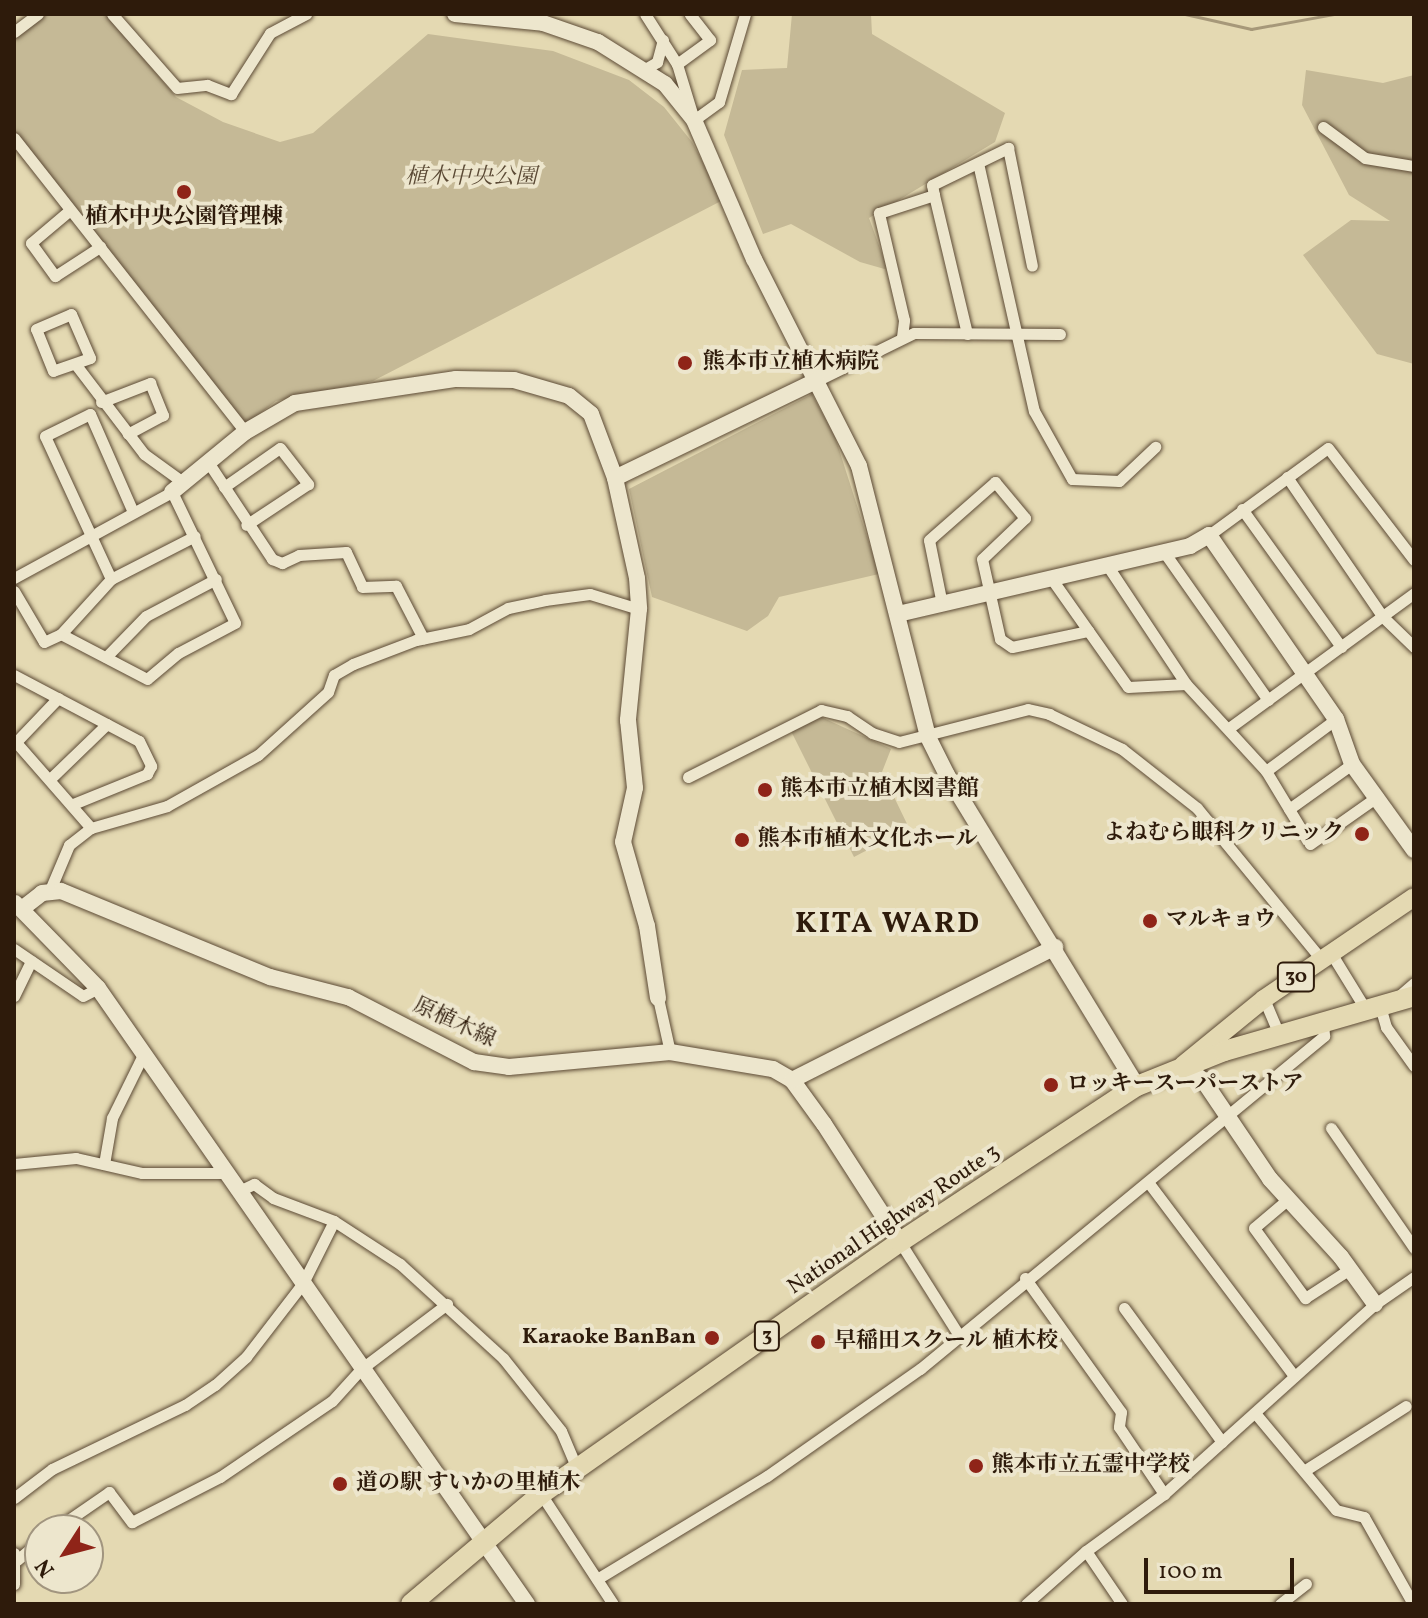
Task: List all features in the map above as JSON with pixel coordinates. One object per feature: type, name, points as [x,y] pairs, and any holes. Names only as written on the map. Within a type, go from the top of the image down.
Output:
[{"type":"highway","name":"National Highway Route 3","points":[[411,1604],[486,1544],[541,1494],[578,1471],[900,1242],[1137,1086],[1183,1065],[1323,1020],[1389,1003]]},
{"type":"main road","name":"30","points":[[1183,1065],[1264,999],[1414,897]]},
{"type":"street","points":[[14,32],[38,14]]},
{"type":"street","points":[[112,14],[177,88],[207,85],[231,94],[270,33],[306,14]]},
{"type":"street","points":[[455,14],[543,23],[598,42],[645,69],[694,120]]},
{"type":"street","points":[[677,64],[710,40],[690,14]]},
{"type":"street","points":[[694,120],[719,102],[745,14]]},
{"type":"street","points":[[651,16],[677,64],[694,120],[754,259],[859,466],[928,737],[947,775],[1055,947],[1099,1030],[1137,1086]]},
{"type":"street","points":[[645,69],[657,62],[663,40]]},
{"type":"street","points":[[1323,127],[1365,158],[1414,166]]},
{"type":"street","points":[[14,138],[245,432]]},
{"type":"street","points":[[967,334],[932,185],[1008,148],[1032,266]]},
{"type":"street","points":[[978,163],[1020,335],[1034,411],[1072,479],[1119,481],[1155,447]]},
{"type":"street","points":[[902,337],[904,320],[879,213],[934,195]]},
{"type":"street","points":[[70,210],[31,243],[55,276],[100,247]]},
{"type":"street","points":[[75,315],[91,355],[76,365],[53,371],[36,329],[75,315]]},
{"type":"street","points":[[615,478],[902,337],[1060,334]]},
{"type":"street","points":[[61,634],[150,678],[178,653],[233,625],[236,618],[195,536],[178,488],[103,404],[76,365]]},
{"type":"street","points":[[14,578],[178,488],[210,465],[245,432],[295,403],[456,379],[514,380],[569,396],[591,414],[615,478],[639,609],[629,696],[635,788],[623,842],[647,926],[670,1052]]},
{"type":"street","points":[[111,579],[44,438],[103,404],[150,383],[163,415],[128,434]]},
{"type":"street","points":[[90,414],[133,512]]},
{"type":"street","points":[[224,487],[280,448],[308,484],[246,525]]},
{"type":"street","points":[[898,614],[1190,546],[1328,448],[1414,560]]},
{"type":"street","points":[[210,465],[246,525],[279,563],[299,555],[346,552],[363,588],[396,586],[423,638]]},
{"type":"street","points":[[1287,477],[1382,616],[1414,647]]},
{"type":"street","points":[[942,604],[929,540],[995,482],[1025,518],[983,557],[1000,639],[1006,647],[1088,631]]},
{"type":"street","points":[[1242,509],[1341,647]]},
{"type":"street","points":[[1209,535],[1336,719],[1352,764],[1414,850]]},
{"type":"street","points":[[14,591],[40,642],[61,634],[111,579],[195,536]]},
{"type":"street","points":[[1164,552],[1268,700]]},
{"type":"street","points":[[1107,565],[1186,684],[1266,771],[1310,844],[1378,796]]},
{"type":"street","points":[[1051,578],[1128,687],[1186,684]]},
{"type":"street","points":[[106,657],[146,616],[216,579]]},
{"type":"street","points":[[1229,728],[1414,593]]},
{"type":"street","points":[[527,1604],[98,988],[17,908],[50,890],[69,845],[91,828],[167,806],[258,755],[328,692],[334,675],[423,638],[469,629],[508,608],[590,594],[639,609]]},
{"type":"street","points":[[14,675],[139,741],[152,769],[73,804]]},
{"type":"street","points":[[58,698],[15,741],[91,828]]},
{"type":"street","points":[[688,777],[821,710],[847,716],[872,733],[899,742],[1028,709],[1122,749],[1219,830],[1256,884],[1327,956],[1389,1003]]},
{"type":"street","points":[[1266,771],[1336,719]]},
{"type":"street","points":[[50,779],[107,724]]},
{"type":"street","points":[[1289,809],[1352,764]]},
{"type":"street","name":"原植木線","points":[[50,890],[270,977],[348,997],[474,1062],[509,1067],[670,1052],[758,1065],[792,1080]]},
{"type":"street","points":[[960,1337],[792,1080],[1055,947]]},
{"type":"street","points":[[14,949],[83,996],[98,988]]},
{"type":"street","points":[[14,996],[31,961]]},
{"type":"street","points":[[1414,983],[1389,1003],[1386,1027],[1414,1066]]},
{"type":"street","points":[[1264,999],[1279,1035]]},
{"type":"street","points":[[597,1579],[767,1476],[960,1337],[1025,1278],[1148,1182],[1324,1036],[1323,1020]]},
{"type":"street","points":[[104,1164],[112,1118],[144,1053]]},
{"type":"street","points":[[1183,1065],[1203,1080],[1287,1200],[1350,1269],[1375,1304]]},
{"type":"street","points":[[1331,1128],[1414,1248]]},
{"type":"street","points":[[14,1164],[76,1158],[142,1173],[226,1173]]},
{"type":"street","points":[[1148,1182],[1294,1376]]},
{"type":"street","points":[[239,1191],[254,1184],[273,1198],[334,1221],[400,1264],[503,1358],[561,1431],[578,1471]]},
{"type":"street","points":[[1287,1200],[1254,1228],[1305,1298],[1350,1269]]},
{"type":"street","points":[[14,1498],[52,1469],[185,1405],[215,1385],[246,1357],[303,1283],[334,1221]]},
{"type":"street","points":[[1026,1604],[1086,1551],[1164,1494],[1375,1304],[1414,1277]]},
{"type":"street","points":[[1025,1278],[1121,1412],[1119,1427],[1164,1494]]},
{"type":"street","points":[[77,1514],[109,1492],[132,1522],[193,1491],[332,1401],[361,1369],[447,1304]]},
{"type":"street","points":[[1124,1308],[1222,1442]]},
{"type":"street","points":[[1307,1469],[1406,1406]]},
{"type":"street","points":[[1255,1413],[1307,1469],[1336,1510],[1364,1517],[1413,1604]]},
{"type":"street","points":[[541,1494],[613,1604]]},
{"type":"street","points":[[1086,1551],[1122,1604]]},
{"type":"street","points":[[14,1584],[15,1557]]},
{"type":"street","points":[[1280,1604],[1306,1584]]},
{"type":"green space","name":"植木中央公園","points":[[44,14],[106,14],[176,97],[223,122],[280,142],[313,133],[428,34],[553,51],[629,80],[664,107],[692,142],[723,200],[373,381],[276,401],[245,425],[14,132],[14,37]]},
{"type":"green space","points":[[792,14],[871,14],[872,34],[1005,113],[995,142],[869,218],[888,270],[860,262],[791,224],[763,234],[724,135],[742,70],[787,68]]},
{"type":"green space","points":[[1306,70],[1383,83],[1414,75],[1414,364],[1377,354],[1303,255],[1351,220],[1390,221],[1349,195],[1302,105]]},
{"type":"green space","points":[[812,394],[835,437],[879,574],[779,597],[768,616],[747,631],[652,597],[629,489]]},
{"type":"green space","points":[[819,716],[891,749],[882,772],[909,828],[854,857],[790,729]]},
{"type":"waterway","points":[[1185,14],[1251,29],[1334,14]]},
{"type":"place","name":"植木中央公園管理棟","points":[[184,192]]},
{"type":"place","name":"熊本市立植木病院","points":[[685,363]]},
{"type":"place","name":"熊本市立植木図書館","points":[[765,790]]},
{"type":"place","name":"よねむら眼科クリニック","points":[[1362,834]]},
{"type":"place","name":"熊本市植木文化ホール","points":[[742,840]]},
{"type":"place","name":"マルキョウ","points":[[1150,921]]},
{"type":"place","name":"ロッキースーパーストア","points":[[1051,1085]]},
{"type":"place","name":"Karaoke BanBan","points":[[712,1338]]},
{"type":"place","name":"早稲田スクール 植木校","points":[[818,1342]]},
{"type":"place","name":"熊本市立五霊中学校","points":[[976,1466]]},
{"type":"place","name":"道の駅 すいかの里植木","points":[[340,1484]]},
{"type":"district","name":"KITA WARD","points":[[888,924]]}]
